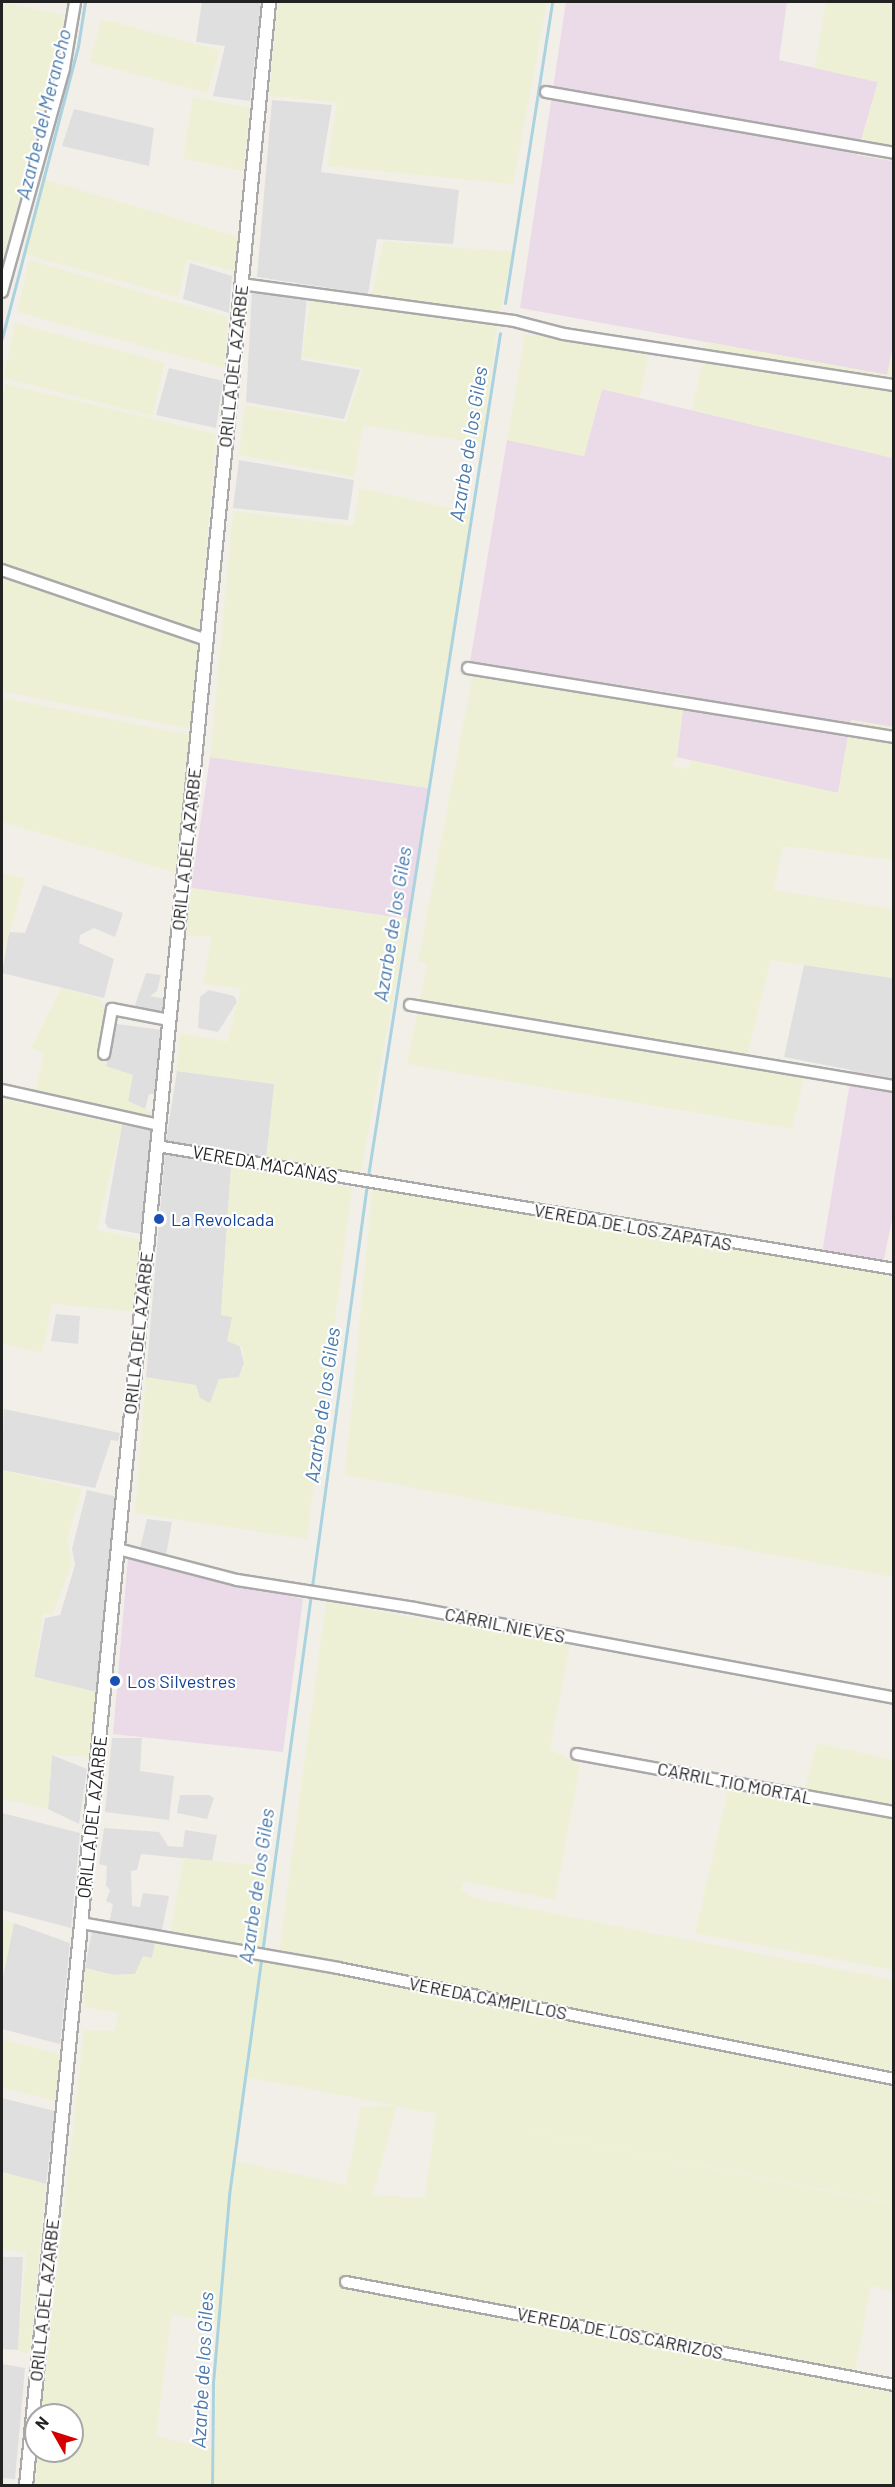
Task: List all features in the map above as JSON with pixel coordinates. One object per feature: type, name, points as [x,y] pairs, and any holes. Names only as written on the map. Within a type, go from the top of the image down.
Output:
[{"type":"street","points":[[2,292],[64,68],[75,2]]},
{"type":"street","name":"ORILLA DEL AZARBE","points":[[26,2486],[269,2]]},
{"type":"street","points":[[546,92],[894,153]]},
{"type":"street","points":[[241,284],[514,321],[564,334],[894,385]]},
{"type":"street","points":[[2,570],[206,640]]},
{"type":"street","points":[[468,668],[894,737]]},
{"type":"street","points":[[410,1005],[894,1086]]},
{"type":"street","points":[[104,1054],[112,1009],[169,1020]]},
{"type":"street","points":[[2,1090],[159,1125]]},
{"type":"street","name":"VEREDA MACANAS","points":[[157,1146],[373,1182]]},
{"type":"street","name":"VEREDA DE LOS ZAPATAS","points":[[373,1182],[894,1269]]},
{"type":"street","name":"CARRIL NIEVES","points":[[117,1549],[237,1580],[415,1608],[894,1698]]},
{"type":"street","name":"CARRIL TIO MORTAL","points":[[577,1754],[894,1812]]},
{"type":"street","name":"VEREDA CAMPILLOS","points":[[81,1923],[338,1968],[894,2079]]},
{"type":"street","name":"VEREDA DE LOS CARRIZOS","points":[[346,2282],[894,2385]]},
{"type":"shaded area","points":[[202,2],[261,2],[250,101],[213,96],[225,46],[196,42]]},
{"type":"shaded area","points":[[566,2],[787,2],[779,60],[878,82],[857,154],[893,161],[894,345],[888,375],[520,308]]},
{"type":"shaded area","points":[[272,100],[332,105],[321,172],[459,190],[453,244],[377,239],[368,294],[257,277]]},
{"type":"shaded area","points":[[74,109],[154,128],[149,166],[62,146]]},
{"type":"shaded area","points":[[190,263],[232,276],[229,313],[183,299]]},
{"type":"shaded area","points":[[252,290],[307,297],[301,360],[360,370],[344,419],[246,402]]},
{"type":"shaded area","points":[[169,368],[223,381],[216,428],[156,415]]},
{"type":"shaded area","points":[[602,389],[893,458],[893,727],[851,720],[838,793],[677,757],[684,695],[470,662],[507,440],[584,456]]},
{"type":"shaded area","points":[[239,460],[354,480],[348,520],[233,508]]},
{"type":"shaded area","points":[[210,757],[429,788],[408,919],[191,888]]},
{"type":"shaded area","points":[[43,885],[123,913],[115,937],[94,928],[80,935],[79,943],[114,959],[104,998],[2,973],[9,932],[25,933]]},
{"type":"shaded area","points":[[804,965],[893,978],[893,1078],[784,1057]]},
{"type":"shaded area","points":[[146,973],[161,975],[157,991],[150,996],[166,999],[163,1015],[134,1008]]},
{"type":"shaded area","points":[[209,990],[234,996],[237,1002],[218,1032],[198,1028],[200,997]]},
{"type":"shaded area","points":[[116,1024],[163,1030],[156,1094],[149,1094],[145,1109],[128,1101],[129,1090],[106,1066]]},
{"type":"shaded area","points":[[852,1070],[893,1078],[893,1214],[883,1264],[822,1253]]},
{"type":"shaded area","points":[[177,1071],[275,1084],[266,1158],[166,1141]]},
{"type":"shaded area","points":[[122,1125],[152,1130],[141,1234],[108,1228],[105,1222]]},
{"type":"shaded area","points":[[165,1152],[231,1167],[221,1315],[232,1317],[244,1363],[239,1377],[210,1404],[146,1377]]},
{"type":"shaded area","points":[[56,1314],[80,1316],[78,1344],[51,1341]]},
{"type":"shaded area","points":[[4,1409],[120,1433],[118,1441],[111,1440],[95,1488],[2,1470]]},
{"type":"shaded area","points":[[87,1490],[118,1497],[96,1692],[34,1677],[45,1618],[60,1615],[75,1565],[72,1549]]},
{"type":"shaded area","points":[[147,1519],[172,1522],[166,1555],[140,1549]]},
{"type":"shaded area","points":[[128,1558],[303,1599],[283,1752],[113,1734]]},
{"type":"shaded area","points":[[112,1738],[142,1738],[140,1771],[174,1776],[169,1820],[105,1812]]},
{"type":"shaded area","points":[[52,1755],[87,1769],[79,1824],[48,1809]]},
{"type":"shaded area","points":[[180,1795],[209,1795],[214,1798],[207,1819],[177,1813]]},
{"type":"shaded area","points":[[2,1813],[80,1833],[71,1928],[2,1910]]},
{"type":"shaded area","points":[[104,1828],[159,1832],[168,1846],[183,1847],[185,1830],[217,1835],[212,1861],[141,1854],[137,1870],[131,1871],[132,1906],[140,1907],[143,1893],[169,1896],[162,1930],[109,1924],[113,1904],[106,1901],[110,1890],[106,1886],[107,1866],[99,1864]]},
{"type":"shaded area","points":[[14,1923],[70,1943],[60,2044],[2,2029],[2,1981]]},
{"type":"shaded area","points":[[92,1931],[156,1940],[152,1958],[135,1974],[113,1975],[85,1968]]},
{"type":"shaded area","points":[[2,2098],[55,2111],[46,2184],[2,2172]]},
{"type":"shaded area","points":[[2,2257],[23,2257],[18,2350],[2,2349]]},
{"type":"shaded area","points":[[2,2364],[25,2368],[15,2479],[2,2478]]},
{"type":"green space","points":[[2,2],[64,15],[56,68],[2,261]]},
{"type":"green space","points":[[278,2],[547,2],[513,184],[327,166],[337,102],[269,96]]},
{"type":"green space","points":[[826,2],[893,2],[893,161],[857,155],[878,82],[815,68]]},
{"type":"green space","points":[[101,19],[220,50],[207,93],[90,62]]},
{"type":"green space","points":[[193,97],[250,108],[243,171],[183,159]]},
{"type":"green space","points":[[43,179],[239,237],[237,272],[187,259],[178,297],[24,254]]},
{"type":"green space","points":[[383,241],[513,252],[498,319],[483,444],[363,425],[354,477],[239,455],[245,405],[346,422],[363,368],[302,357],[311,294],[371,301]]},
{"type":"green space","points":[[29,260],[228,317],[224,368],[17,312]]},
{"type":"green space","points":[[15,323],[165,363],[152,416],[4,378]]},
{"type":"green space","points":[[525,334],[648,355],[640,398],[602,389],[584,456],[507,440]]},
{"type":"green space","points":[[707,342],[887,375],[893,345],[893,458],[692,410]]},
{"type":"green space","points":[[6,384],[216,434],[191,729],[2,691],[2,399]]},
{"type":"green space","points":[[359,488],[472,513],[429,788],[210,757],[233,511],[354,526]]},
{"type":"green space","points":[[475,663],[685,695],[677,757],[671,766],[689,769],[691,760],[838,793],[851,720],[893,727],[893,860],[783,846],[774,890],[894,909],[893,978],[771,960],[745,1064],[805,1073],[792,1129],[407,1064],[427,963],[418,961]]},
{"type":"green space","points":[[2,698],[197,736],[183,875],[2,822]]},
{"type":"green space","points":[[2,873],[25,879],[2,959]]},
{"type":"green space","points":[[191,888],[408,919],[361,1172],[266,1164],[274,1084],[177,1071],[180,1033],[227,1042],[241,988],[203,984],[212,937],[186,936]]},
{"type":"green space","points":[[61,988],[100,999],[110,1022],[106,1066],[133,1075],[128,1101],[153,1113],[150,1123],[34,1097],[44,1053],[31,1048]]},
{"type":"green space","points":[[2,1099],[122,1125],[97,1230],[147,1241],[132,1311],[52,1304],[42,1353],[2,1343]]},
{"type":"green space","points":[[231,1167],[352,1188],[307,1539],[135,1513],[146,1377],[196,1385],[200,1398],[210,1403],[219,1379],[239,1377],[244,1363],[242,1347],[227,1341],[232,1317],[221,1315]]},
{"type":"green space","points":[[373,1182],[893,1276],[893,1577],[345,1475]]},
{"type":"green space","points":[[2,1470],[82,1489],[67,1540],[72,1564],[52,1615],[43,1613],[34,1677],[96,1692],[90,1757],[52,1755],[48,1809],[2,1799]]},
{"type":"green space","points":[[326,1602],[570,1645],[550,1749],[580,1765],[555,1900],[463,1881],[461,1889],[474,1898],[893,1980],[893,2203],[508,2128],[893,2204],[893,2291],[871,2286],[854,2377],[893,2385],[893,2485],[213,2485],[218,2323],[172,2314],[156,2436],[212,2449],[212,2485],[35,2486],[37,2463],[84,2463],[84,2403],[42,2403],[84,2030],[114,2031],[118,2013],[84,2007],[85,1968],[113,1975],[135,1974],[143,1956],[152,1958],[156,1937],[169,1939],[184,1858],[274,1867],[263,1955],[647,2028],[647,2023],[279,1952]],"holes":[[[246,2077],[393,2105],[361,2107],[346,2185],[235,2161]],[[397,2106],[436,2114],[425,2198],[373,2195]]]},
{"type":"green space","points":[[817,1743],[893,1760],[893,1970],[695,1933],[730,1782],[803,1796]]},
{"type":"green space","points":[[2,1920],[14,1923],[2,1980]]},
{"type":"green space","points":[[2,2039],[61,2055],[55,2101],[2,2087]]},
{"type":"green space","points":[[2,2172],[46,2184],[30,2351],[25,2354],[18,2350],[26,2252],[2,2249]]},
{"type":"waterway","name":"Azarbe del Merancho","points":[[2,338],[78,46],[85,2]]},
{"type":"waterway","name":"Azarbe de los Giles","points":[[505,303],[552,2]]},
{"type":"waterway","name":"Azarbe de los Giles","points":[[212,2486],[213,2383],[229,2195],[368,1176],[500,333]]},
{"type":"place","name":"La Revolcada","points":[[159,1219]]},
{"type":"place","name":"Los Silvestres","points":[[115,1681]]}]
